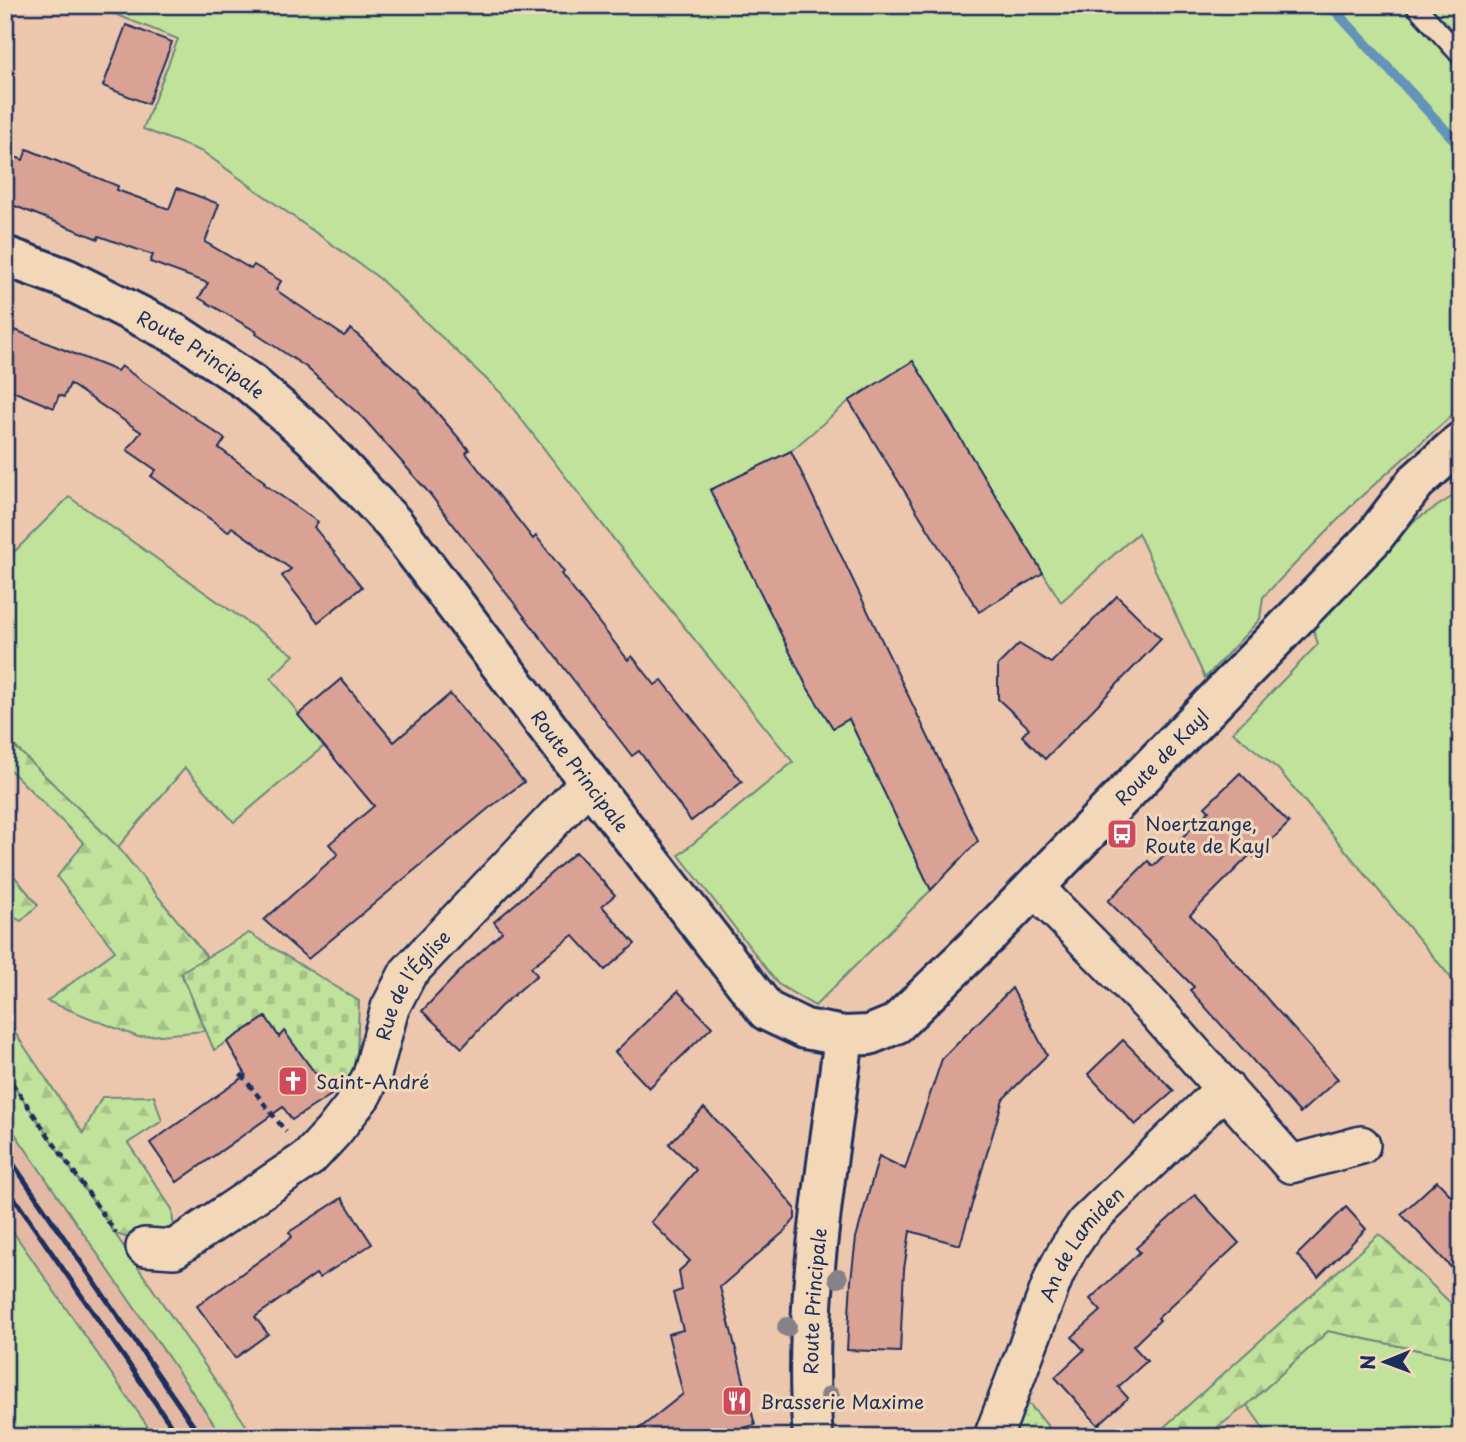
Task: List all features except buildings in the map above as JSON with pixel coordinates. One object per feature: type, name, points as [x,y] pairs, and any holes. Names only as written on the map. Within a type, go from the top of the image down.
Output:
[{"type":"main road","name":"Route Principale","points":[[5,256],[65,278],[178,335],[250,383],[313,437],[394,524],[767,1011],[805,1030],[844,1036],[810,1320],[809,1396],[813,1437]]},
{"type":"main road","name":"Route de Kayl","points":[[844,1036],[869,1035],[896,1024],[1034,887],[1374,537],[1416,482],[1461,442]]},
{"type":"main road","name":"Route de Kayl","points":[[1374,537],[1461,479]]},
{"type":"street","name":"Rue de l'Église","points":[[145,1247],[174,1249],[309,1158],[362,1095],[372,1075],[390,1008],[408,973],[589,782]]},
{"type":"street","points":[[1034,887],[1155,1010],[1291,1164],[1361,1145]]},
{"type":"street","name":"An de Lamiden","points":[[993,1437],[1055,1274],[1068,1249],[1086,1223],[1225,1088]]},
{"type":"lane","points":[[1416,5],[1461,56]]},
{"type":"path","points":[[5,1073],[116,1234],[145,1247]]},
{"type":"path","points":[[241,1074],[286,1132]]},
{"type":"shaded area","points":[[5,1119],[223,1437],[155,1437],[5,1220]]},
{"type":"green space","points":[[92,5],[1461,5],[1461,407],[1355,502],[1263,597],[1260,619],[1205,678],[1138,533],[1061,602],[913,362],[849,401],[791,451],[711,490],[807,687],[833,728],[849,719],[931,890],[815,1006],[778,984],[679,855],[793,762],[616,542],[501,393],[379,278],[203,152],[143,129],[178,39]]},
{"type":"green space","points":[[1461,491],[1461,990],[1278,769],[1233,732],[1318,644],[1313,629],[1414,521]]},
{"type":"green space","points":[[69,497],[294,655],[271,678],[324,746],[234,822],[185,768],[118,847],[5,737],[5,561]]},
{"type":"green space","points":[[5,737],[118,847],[207,957],[181,973],[205,1031],[138,1037],[47,1001],[115,951],[57,877],[84,843],[5,765]]},
{"type":"green space","points":[[5,865],[38,905],[21,921],[5,912]]},
{"type":"green space","points":[[249,933],[359,1001],[357,1056],[353,1074],[331,1095],[285,1032],[279,1037],[266,1017],[214,1050],[181,972]]},
{"type":"green space","points":[[5,1018],[83,1133],[102,1097],[154,1096],[162,1121],[128,1143],[172,1209],[174,1236],[143,1243],[116,1234],[5,1073]]},
{"type":"green space","points":[[5,1073],[254,1437],[223,1437],[5,1119]]},
{"type":"green space","points":[[5,1220],[155,1437],[5,1437]]},
{"type":"green space","points":[[1379,1234],[1461,1313],[1461,1359],[1328,1331],[1247,1405],[1205,1437],[1153,1437]]},
{"type":"green space","points":[[1328,1331],[1461,1359],[1461,1437],[1264,1437],[1264,1429],[1247,1405]]},
{"type":"green space","points":[[1026,1400],[1057,1437],[1012,1437]]},
{"type":"waterway","points":[[1330,5],[1461,147]]},
{"type":"railway","points":[[5,1152],[201,1437]]},
{"type":"railway","points":[[5,1185],[179,1437]]},
{"type":"place","name":"Noertzange, Route de Kayl","points":[[1122,834]]},
{"type":"place","name":"Saint-André","points":[[293,1081]]},
{"type":"place","name":"Brasserie Maxime","points":[[737,1401]]}]
